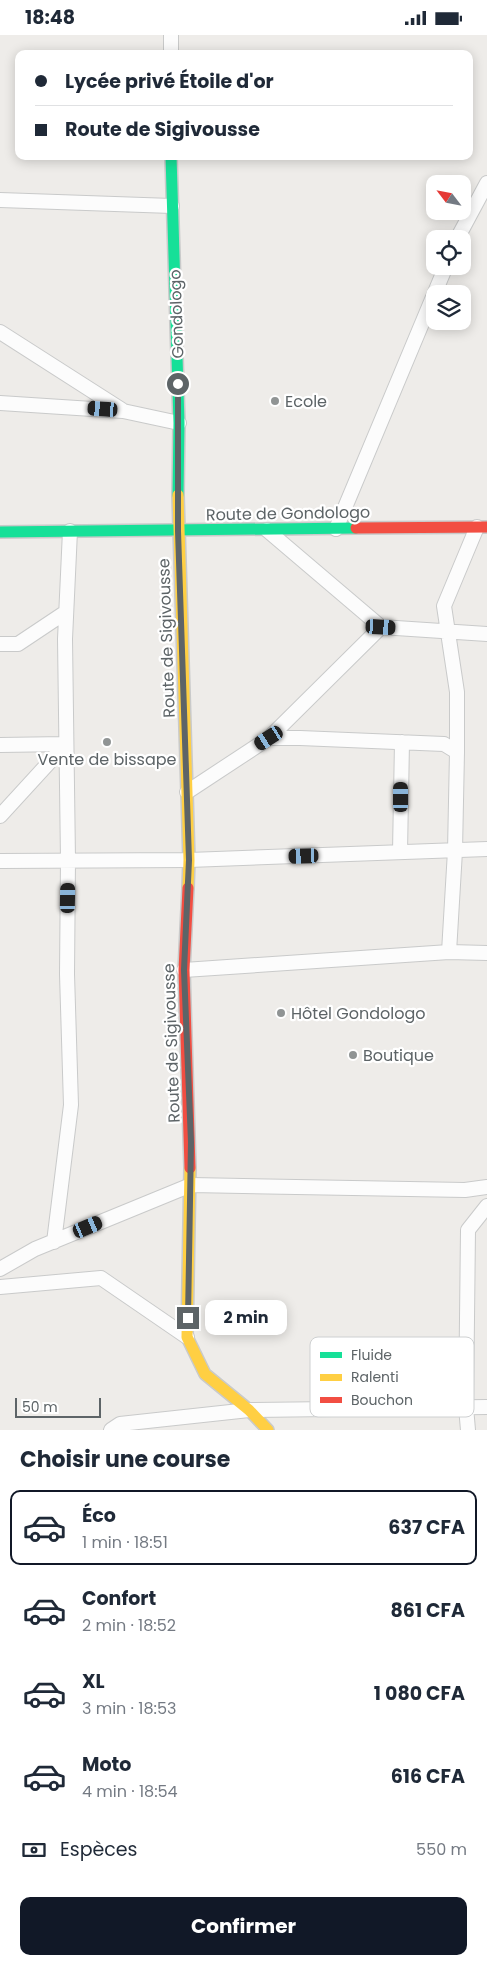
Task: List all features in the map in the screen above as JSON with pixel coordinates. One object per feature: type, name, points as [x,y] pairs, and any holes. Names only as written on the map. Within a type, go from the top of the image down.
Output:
[{"type":"street","points":[[171,50],[172,35]]},
{"type":"street","name":"Gondologo","points":[[171,160],[179,423],[178,531]]},
{"type":"street","points":[[463,230],[487,183]]},
{"type":"street","points":[[0,200],[172,206]]},
{"type":"street","points":[[336,529],[442,275]]},
{"type":"street","points":[[0,332],[123,411]]},
{"type":"street","points":[[0,403],[123,411],[179,423]]},
{"type":"street","points":[[449,952],[458,751],[457,692],[444,606],[482,527]]},
{"type":"street","name":"Route de Gondologo","points":[[0,532],[482,527]]},
{"type":"street","points":[[267,530],[381,627],[487,634]]},
{"type":"street","points":[[54,1242],[71,1105],[67,974],[66,744],[66,612],[70,531]]},
{"type":"street","name":"Route de Sigivousse","points":[[178,531],[189,860],[184,970],[191,1185],[187,1337],[205,1373],[249,1410],[268,1430]]},
{"type":"street","points":[[0,645],[18,644],[66,612]]},
{"type":"street","points":[[187,792],[269,738],[381,627]]},
{"type":"street","points":[[269,738],[444,743],[458,751]]},
{"type":"street","points":[[400,852],[402,742]]},
{"type":"street","points":[[0,745],[66,744]]},
{"type":"street","points":[[0,816],[66,744]]},
{"type":"street","points":[[0,861],[189,860],[487,849]]},
{"type":"street","points":[[184,970],[449,952],[487,953]]},
{"type":"street","points":[[0,1269],[54,1242],[191,1185],[465,1190],[487,1187]]},
{"type":"street","points":[[467,1337],[468,1230],[487,1206]]},
{"type":"street","points":[[0,1287],[101,1278],[187,1337]]},
{"type":"street","points":[[474,1407],[487,1407]]},
{"type":"street","points":[[111,1430],[120,1424],[249,1410],[310,1409]]},
{"type":"street","points":[[467,1417],[468,1430]]},
{"type":"traffic: fast","points":[[171,160],[179,423],[178,495]]},
{"type":"traffic: fast","points":[[0,532],[356,528]]},
{"type":"traffic: slow","points":[[178,495],[189,860],[188,888]]},
{"type":"traffic: slow","points":[[190,1168],[187,1337],[205,1374],[249,1410],[268,1430]]},
{"type":"traffic: jam","points":[[356,528],[487,527]]},
{"type":"traffic: jam","points":[[188,888],[184,970],[190,1168]]},
{"type":"place","name":"Ecole","points":[[275,401]]},
{"type":"place","name":"Vente de bissape","points":[[107,742]]},
{"type":"place","name":"Hôtel Gondologo","points":[[281,1013]]},
{"type":"place","name":"Boutique","points":[[353,1055]]},
{"type":"route","points":[[178,384],[178,531],[189,860],[184,970],[191,1142],[188,1318]]}]
